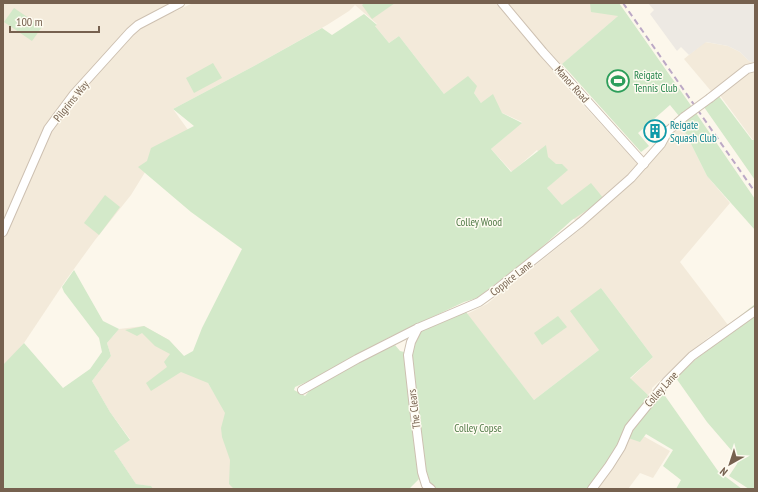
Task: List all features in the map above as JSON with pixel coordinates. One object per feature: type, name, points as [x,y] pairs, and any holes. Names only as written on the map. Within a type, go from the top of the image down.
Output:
[{"type":"street","name":"Manor Road","points":[[502,3],[644,164]]},
{"type":"street","name":"Pilgrims Way","points":[[3,232],[48,129],[74,94],[138,25],[177,4]]},
{"type":"street","name":"Coppice Lane","points":[[302,390],[357,358],[418,328],[478,302],[497,289],[581,222],[631,178],[661,144],[668,131],[684,117],[747,69],[755,67]]},
{"type":"street","name":"Colley Lane","points":[[592,489],[621,447],[629,428],[667,381],[692,356],[755,311]]},
{"type":"street","name":"The Clears","points":[[418,328],[411,342],[408,355],[417,438],[422,472],[427,488]]},
{"type":"shaded area","points":[[3,3],[169,3],[174,12],[193,3],[610,3],[618,16],[553,72],[643,170],[681,124],[707,176],[730,203],[680,262],[728,325],[694,349],[652,388],[652,391],[648,395],[630,379],[653,357],[601,288],[599,350],[534,400],[467,314],[487,304],[582,228],[547,188],[560,176],[537,150],[512,172],[491,149],[522,122],[481,103],[474,93],[444,94],[399,36],[389,43],[375,26],[377,24],[355,5],[349,11],[327,25],[173,109],[191,134],[147,169],[131,195],[95,240],[66,280],[24,343],[3,366]]},
{"type":"shaded area","points":[[648,3],[755,3],[755,63],[749,61],[740,52],[728,46],[706,42],[689,55],[681,47],[677,51],[650,14],[654,10]]},
{"type":"shaded area","points":[[705,42],[728,46],[740,52],[749,61],[755,63],[755,140],[753,140],[716,90],[711,91],[684,59]]},
{"type":"shaded area","points":[[144,326],[169,340],[208,383],[226,413],[236,489],[153,489],[150,486],[136,484],[114,451],[130,439],[110,412],[92,381],[111,356],[107,343],[119,329]]},
{"type":"shaded area","points":[[629,428],[670,451],[653,478],[640,473],[628,489],[592,489]]},
{"type":"green space","points":[[365,3],[395,3],[372,19],[362,5]]},
{"type":"green space","name":"Reigate Tennis Club","points":[[590,3],[619,3],[692,107],[679,116],[670,105],[638,133],[649,146],[641,152],[562,64],[618,16],[591,12]]},
{"type":"green space","points":[[14,8],[42,27],[32,41],[4,22]]},
{"type":"green space","name":"Colley Wood","points":[[364,14],[377,25],[375,26],[389,43],[399,36],[444,94],[468,76],[477,86],[474,93],[481,103],[493,94],[502,113],[522,123],[491,149],[511,172],[546,145],[548,157],[556,164],[562,164],[568,170],[547,188],[562,205],[591,183],[604,199],[572,220],[533,255],[477,298],[464,302],[388,338],[323,375],[295,387],[294,390],[305,396],[311,389],[356,363],[395,345],[400,351],[404,352],[419,479],[409,489],[234,489],[229,484],[230,460],[222,437],[221,428],[225,413],[208,383],[181,372],[151,391],[146,383],[167,367],[164,362],[170,354],[155,346],[142,333],[137,336],[125,330],[144,326],[169,340],[184,356],[193,351],[202,328],[242,249],[191,212],[138,167],[147,161],[151,148],[194,126],[173,109],[322,28],[332,35]]},
{"type":"green space","points":[[213,63],[222,78],[194,93],[186,78]]},
{"type":"green space","points":[[718,95],[752,140],[755,140],[755,180],[704,107]]},
{"type":"green space","points":[[696,113],[755,199],[755,230],[707,176],[681,124]]},
{"type":"green space","points":[[105,195],[120,207],[99,235],[84,223]]},
{"type":"green space","points":[[74,270],[103,321],[119,329],[107,343],[111,356],[92,381],[110,412],[130,440],[114,451],[136,484],[151,486],[153,489],[3,489],[3,365],[24,343],[63,388],[90,369],[102,352],[99,338],[64,292],[62,287]]},
{"type":"green space","name":"Colley Copse","points":[[601,288],[653,357],[630,378],[648,395],[644,407],[592,489],[431,489],[426,485],[408,355],[418,328],[463,308],[534,400],[599,350],[570,311]]},
{"type":"green space","points":[[755,304],[755,489],[749,489],[729,476],[737,464],[738,458],[707,422],[676,378],[696,359],[739,327],[735,320]]},
{"type":"green space","points":[[558,316],[567,327],[542,345],[534,333]]},
{"type":"green space","points":[[660,392],[663,393],[718,471],[742,489],[676,489],[681,480],[663,466],[673,450],[646,434],[640,442],[628,438],[635,424]]},
{"type":"railway","points":[[623,3],[755,192]]},
{"type":"place","name":"Reigate Tennis Club","points":[[618,81]]},
{"type":"place","name":"Reigate Squash Club","points":[[655,131]]}]
